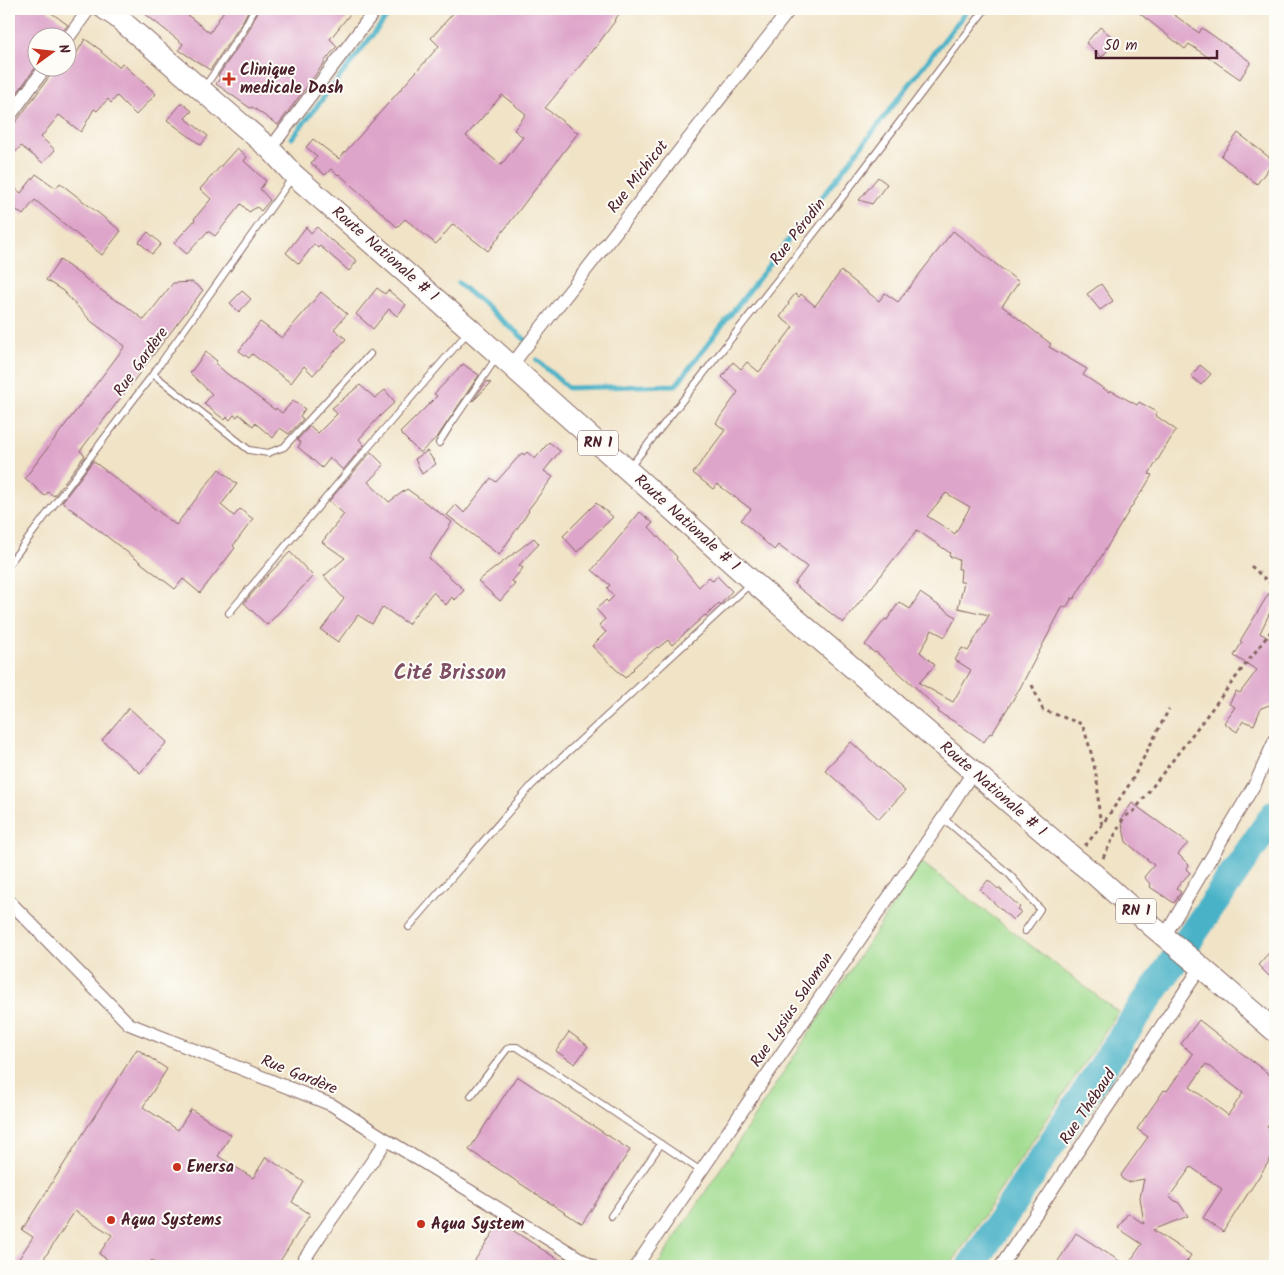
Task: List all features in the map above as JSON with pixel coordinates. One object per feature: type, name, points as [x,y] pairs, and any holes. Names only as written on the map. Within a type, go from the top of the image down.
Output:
[{"type":"main road","name":"Route Nationale # 1","points":[[115,11],[202,91],[270,149],[294,175],[505,360],[752,582],[1275,1031]]},
{"type":"street","points":[[75,28],[89,9]]},
{"type":"street","points":[[270,149],[376,9]]},
{"type":"street","name":"Rue Michicot","points":[[505,360],[790,9]]},
{"type":"street","points":[[9,117],[38,78]]},
{"type":"street","points":[[1171,942],[1256,782],[1275,740]]},
{"type":"street","name":"Rue Lysius Salomon","points":[[636,1266],[973,772]]},
{"type":"street","name":"Rue Gardère","points":[[9,902],[129,1024],[332,1105],[592,1266]]},
{"type":"street","name":"Rue Thébaud","points":[[1001,1266],[1201,966]]},
{"type":"street","points":[[300,1266],[320,1234],[387,1140]]},
{"type":"lane","points":[[202,91],[244,29],[254,9]]},
{"type":"lane","name":"Rue Pérodin","points":[[628,470],[987,9]]},
{"type":"lane","name":"Rue Gardère","points":[[9,564],[153,374],[294,175]]},
{"type":"lane","points":[[229,613],[470,329]]},
{"type":"lane","points":[[153,374],[249,450],[268,453],[284,447],[370,354]]},
{"type":"lane","points":[[439,443],[451,424],[505,360]]},
{"type":"lane","points":[[409,927],[532,785],[752,582]]},
{"type":"lane","points":[[943,818],[1009,874],[1040,909],[1025,931]]},
{"type":"lane","points":[[471,1096],[507,1049],[517,1047],[701,1171]]},
{"type":"lane","points":[[611,1216],[661,1144]]},
{"type":"path","points":[[1251,566],[1275,588]]},
{"type":"path","points":[[1094,874],[1124,817],[1134,811],[1275,626]]},
{"type":"path","points":[[1032,684],[1044,710],[1082,724],[1091,751],[1097,781],[1102,825]]},
{"type":"path","points":[[1075,859],[1102,825],[1131,782],[1169,709]]},
{"type":"green space","points":[[921,862],[1118,1012],[950,1266],[657,1266]]},
{"type":"building","points":[[9,9],[46,9],[68,25],[65,28],[28,28],[28,78],[9,104]]},
{"type":"building","points":[[139,9],[180,9],[210,33],[225,9],[249,9],[240,26],[210,70],[179,50],[183,44]]},
{"type":"building","points":[[259,9],[354,9],[330,39],[337,46],[278,125],[216,84],[221,77],[218,76],[248,32]]},
{"type":"building","points":[[457,9],[624,9],[595,48],[545,108],[578,133],[488,251],[453,224],[436,244],[405,219],[397,227],[339,174],[331,169],[325,175],[311,163],[317,156],[306,147],[313,139],[339,159],[439,46],[431,38]],"holes":[[[502,95],[526,114],[514,130],[523,137],[501,165],[466,136]]]},
{"type":"building","points":[[1134,9],[1166,9],[1199,33],[1202,28],[1251,62],[1240,79],[1189,44],[1185,49]]},
{"type":"building","points":[[1100,27],[1116,40],[1102,57],[1086,43]]},
{"type":"building","points":[[85,39],[102,51],[119,67],[122,63],[156,94],[136,115],[117,96],[111,103],[108,99],[97,111],[94,109],[81,132],[59,115],[41,137],[55,150],[43,163],[21,146],[9,159],[9,125],[16,122],[48,78],[78,78],[78,51]]},
{"type":"building","points":[[182,103],[192,111],[185,118],[208,136],[201,145],[167,120]]},
{"type":"building","points":[[1238,133],[1274,161],[1257,184],[1221,156]]},
{"type":"building","points":[[237,148],[247,157],[244,161],[266,181],[260,189],[270,200],[261,211],[257,207],[249,212],[241,204],[215,236],[208,231],[187,254],[174,243],[211,199],[200,189]]},
{"type":"building","points":[[36,174],[56,188],[60,183],[121,231],[102,255],[35,200],[23,215],[9,204],[9,200],[16,189],[21,193]]},
{"type":"building","points":[[878,177],[887,184],[872,204],[859,200]]},
{"type":"building","points":[[306,227],[311,233],[317,227],[331,241],[357,261],[349,271],[320,246],[318,248],[314,244],[299,264],[286,253]]},
{"type":"building","points":[[953,231],[1019,282],[1002,306],[1051,344],[1049,347],[1087,369],[1083,375],[1109,392],[1110,390],[1137,405],[1139,402],[1157,412],[1155,415],[1176,430],[1149,474],[1152,475],[1145,487],[1098,562],[1074,599],[1072,598],[1066,608],[1063,606],[1020,688],[992,734],[990,733],[984,742],[938,712],[939,710],[915,687],[876,652],[865,645],[885,619],[887,620],[899,602],[910,609],[920,593],[956,617],[945,637],[932,630],[920,652],[935,665],[919,683],[953,702],[971,670],[955,660],[962,648],[968,651],[989,615],[958,608],[964,582],[960,582],[961,569],[958,569],[959,560],[949,556],[950,553],[917,530],[843,623],[794,584],[807,567],[778,545],[774,550],[741,520],[751,509],[717,484],[713,489],[693,473],[725,430],[716,423],[738,392],[722,377],[733,362],[741,369],[747,362],[759,372],[793,327],[780,317],[795,294],[799,297],[801,294],[815,306],[841,271],[879,301],[885,293],[898,302]],"holes":[[[946,493],[970,507],[955,534],[927,516]]]},
{"type":"building","points":[[148,232],[161,244],[152,254],[139,242]]},
{"type":"building","points":[[60,260],[144,320],[173,283],[192,282],[203,290],[80,451],[85,455],[54,496],[48,492],[45,496],[25,478],[125,346],[92,322],[63,291],[46,280]]},
{"type":"building","points":[[1101,284],[1113,301],[1100,310],[1087,294]]},
{"type":"building","points":[[377,288],[385,294],[388,290],[406,305],[397,316],[389,309],[373,329],[356,314]]},
{"type":"building","points":[[242,291],[251,299],[239,312],[230,303]]},
{"type":"building","points":[[321,292],[347,314],[334,329],[346,339],[313,375],[304,366],[291,383],[252,354],[249,358],[239,351],[260,322],[282,338]]},
{"type":"building","points":[[206,352],[217,361],[215,363],[226,373],[275,410],[276,408],[282,413],[293,401],[305,409],[300,416],[303,419],[289,434],[280,428],[273,438],[255,423],[253,426],[239,414],[237,417],[234,415],[230,420],[227,417],[225,420],[204,404],[212,394],[190,373]]},
{"type":"building","points":[[463,364],[479,375],[438,436],[420,453],[400,433],[437,396],[434,394]]},
{"type":"building","points":[[1200,365],[1211,374],[1201,385],[1191,376]]},
{"type":"building","points":[[487,381],[491,383],[473,401]]},
{"type":"building","points":[[360,385],[375,398],[385,390],[395,402],[359,439],[364,445],[343,470],[330,458],[322,468],[298,447],[301,443],[297,440],[310,426],[318,433],[337,414],[332,408]]},
{"type":"building","points":[[549,442],[560,451],[544,471],[553,477],[528,510],[499,555],[447,515],[456,505],[464,513],[491,478],[496,482],[522,453],[524,455],[527,452],[535,459]]},
{"type":"building","points":[[427,451],[436,464],[422,474],[415,459]]},
{"type":"building","points":[[371,452],[384,465],[368,482],[389,502],[407,489],[452,522],[429,558],[464,590],[455,600],[452,597],[446,605],[433,592],[408,624],[383,607],[372,624],[358,615],[338,642],[321,630],[344,599],[324,576],[345,558],[322,542],[344,514],[329,501]]},
{"type":"building","points":[[93,461],[176,525],[219,469],[237,484],[221,505],[234,516],[240,509],[253,519],[233,546],[235,548],[200,593],[183,579],[175,589],[62,502]]},
{"type":"building","points":[[596,503],[613,517],[577,552],[563,536]]},
{"type":"building","points":[[640,512],[653,523],[649,527],[677,557],[676,559],[699,587],[709,577],[713,581],[717,576],[732,591],[720,605],[719,603],[672,645],[668,640],[657,647],[633,668],[625,678],[592,646],[606,632],[599,625],[605,619],[596,609],[614,596],[607,588],[610,585],[592,570]]},
{"type":"building","points":[[534,538],[539,544],[519,565],[523,568],[512,581],[515,584],[500,601],[478,581]]},
{"type":"building","points":[[290,552],[313,576],[267,625],[244,603]]},
{"type":"building","points":[[1269,593],[1275,596],[1275,602],[1260,633],[1275,642],[1275,703],[1261,708],[1254,725],[1243,721],[1237,732],[1224,723],[1235,707],[1229,704],[1236,691],[1240,693],[1257,670],[1234,656],[1242,642],[1240,641]]},
{"type":"building","points":[[129,708],[167,742],[140,773],[102,740]]},
{"type":"building","points":[[851,742],[905,791],[879,819],[825,770]]},
{"type":"building","points":[[1132,803],[1188,843],[1178,854],[1189,865],[1186,869],[1190,873],[1176,888],[1181,892],[1174,903],[1150,887],[1151,885],[1144,877],[1154,865],[1126,842],[1121,819]]},
{"type":"building","points":[[988,880],[1020,907],[1018,910],[1021,912],[1013,920],[980,890]]},
{"type":"building","points":[[1275,946],[1275,982],[1258,965]]},
{"type":"building","points":[[1199,1020],[1275,1079],[1275,1116],[1267,1127],[1275,1132],[1275,1152],[1223,1232],[1203,1218],[1222,1189],[1191,1167],[1169,1197],[1179,1203],[1188,1216],[1153,1230],[1191,1255],[1184,1266],[1127,1266],[1142,1244],[1118,1228],[1128,1213],[1144,1224],[1140,1197],[1144,1179],[1128,1182],[1122,1179],[1121,1175],[1148,1137],[1137,1129],[1164,1090],[1167,1091],[1193,1054],[1181,1044]],"holes":[[[1206,1064],[1243,1093],[1228,1115],[1190,1087]]]},
{"type":"building","points":[[569,1032],[588,1046],[575,1064],[556,1051]]},
{"type":"building","points":[[137,1049],[167,1069],[143,1107],[178,1130],[191,1109],[231,1135],[218,1156],[253,1178],[266,1157],[304,1182],[292,1202],[310,1214],[277,1266],[161,1266],[152,1260],[148,1266],[118,1266],[99,1254],[112,1235],[75,1211],[39,1266],[14,1266],[33,1237],[22,1230]]},
{"type":"building","points":[[517,1076],[630,1150],[582,1224],[469,1150]]},
{"type":"building","points":[[500,1222],[568,1266],[471,1266]]},
{"type":"building","points":[[1076,1233],[1127,1266],[1055,1266]]},
{"type":"waterway","points":[[292,138],[393,9]]},
{"type":"waterway","points":[[537,360],[568,388],[676,385],[968,9]]},
{"type":"waterway","points":[[458,283],[528,342]]},
{"type":"waterway","points":[[971,1266],[1136,1016],[1275,814]]},
{"type":"place","name":"Clinique medicale Dash","points":[[229,79]]},
{"type":"place","name":"Enersa","points":[[177,1167]]},
{"type":"place","name":"Aqua Systems","points":[[111,1220]]},
{"type":"place","name":"Aqua System","points":[[421,1224]]},
{"type":"district","name":"Cité Brisson","points":[[450,673]]}]
